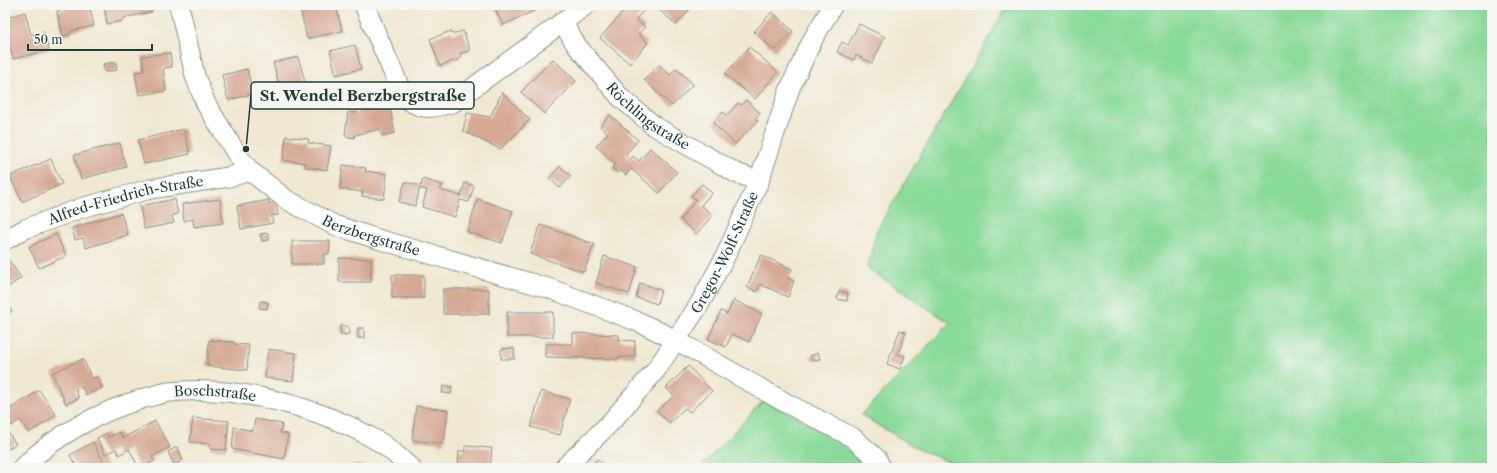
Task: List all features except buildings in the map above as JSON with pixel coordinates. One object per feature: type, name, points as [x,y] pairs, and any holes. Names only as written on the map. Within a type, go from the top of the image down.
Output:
[{"type":"street","name":"Berzbergstraße","points":[[179,5],[195,76],[206,104],[238,156],[250,171],[287,200],[334,225],[548,288],[639,322],[676,340],[786,403],[852,437],[877,459],[881,468]]},
{"type":"street","points":[[364,5],[403,95],[412,104],[420,107],[436,108],[452,103],[586,5]]},
{"type":"street","name":"Gregor-Wolf-Straße","points":[[564,468],[620,411],[656,370],[699,305],[725,257],[759,181],[790,88],[813,39],[833,5]]},
{"type":"street","name":"Röchlingstraße","points":[[562,22],[577,46],[620,97],[654,126],[736,172],[759,181]]},
{"type":"street","name":"Alfred-Friedrich-Straße","points":[[5,240],[25,229],[81,208],[150,189],[230,177],[250,171]]},
{"type":"street","name":"Boschstraße","points":[[22,468],[56,441],[90,420],[131,402],[167,392],[201,389],[249,395],[299,406],[348,425],[382,444],[411,468]]},
{"type":"green space","points":[[1008,5],[1492,5],[1492,468],[963,468],[918,449],[861,415],[950,323],[867,268],[877,230]]},
{"type":"green space","points":[[765,399],[837,440],[867,468],[700,468]]},
{"type":"place","name":"St. Wendel Berzbergstraße","points":[[246,149]]}]
